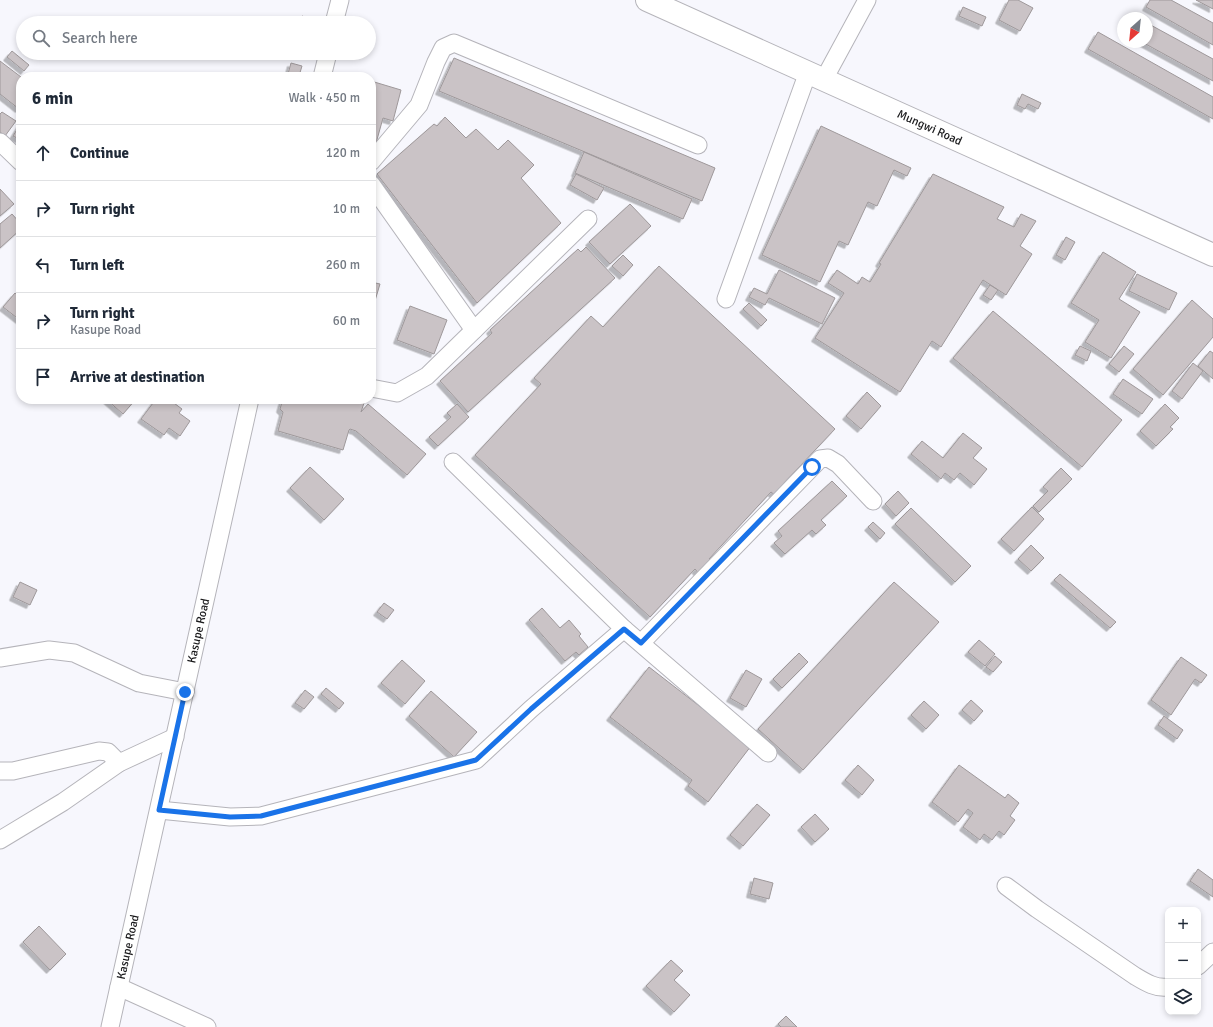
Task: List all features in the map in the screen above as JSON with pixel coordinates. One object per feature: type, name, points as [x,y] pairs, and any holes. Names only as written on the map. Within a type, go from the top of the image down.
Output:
[{"type":"main road","name":"Mungwi Road","points":[[646,0],[818,71],[1213,244]]},
{"type":"main road","name":"Mungwi Road","points":[[673,0],[818,71],[1213,255]]},
{"type":"street","points":[[336,16],[340,0]]},
{"type":"street","points":[[726,299],[818,71],[867,0]]},
{"type":"street","points":[[376,156],[419,104],[443,48],[454,43],[698,145]]},
{"type":"street","points":[[323,72],[326,60]]},
{"type":"street","points":[[0,142],[16,157]]},
{"type":"street","points":[[376,191],[474,330]]},
{"type":"street","points":[[376,389],[397,393],[427,376],[588,219]]},
{"type":"street","name":"Kasupe Road","points":[[110,1027],[249,404]]},
{"type":"street","points":[[641,643],[820,459],[828,458],[838,464],[873,501]]},
{"type":"street","points":[[453,462],[624,629],[768,752]]},
{"type":"street","points":[[159,810],[230,817],[261,816],[476,760],[531,709],[624,629]]},
{"type":"street","points":[[0,658],[49,650],[74,653],[139,683],[185,692]]},
{"type":"street","points":[[0,840],[64,802],[119,762],[175,737]]},
{"type":"street","points":[[0,770],[14,771],[99,751],[108,752],[119,762]]},
{"type":"street","points":[[1006,886],[1037,910],[1135,976],[1150,985],[1165,988]]},
{"type":"street","points":[[1201,963],[1213,952]]},
{"type":"street","points":[[119,987],[207,1027]]},
{"type":"building","points":[[1009,0],[1018,0],[1033,8],[1020,31],[999,20]]},
{"type":"building","points":[[1150,0],[1171,0],[1213,23],[1213,45],[1146,7]]},
{"type":"building","points":[[1196,0],[1213,0],[1213,9]]},
{"type":"building","points":[[963,7],[986,17],[982,26],[959,16]]},
{"type":"building","points":[[1153,26],[1213,59],[1213,81],[1153,48]]},
{"type":"building","points":[[1098,32],[1117,43],[1117,48],[1126,48],[1213,97],[1213,119],[1088,49]]},
{"type":"building","points":[[12,51],[16,54],[16,60],[23,60],[29,65],[24,71],[7,57]]},
{"type":"building","points":[[454,58],[715,168],[702,201],[439,91]]},
{"type":"building","points":[[0,61],[16,73],[16,107],[0,94]]},
{"type":"building","points":[[291,63],[302,66],[300,72],[289,72]]},
{"type":"building","points":[[376,82],[401,90],[393,121],[383,118],[376,143]]},
{"type":"building","points":[[1022,94],[1041,103],[1038,109],[1028,104],[1025,109],[1017,105]]},
{"type":"building","points":[[2,112],[16,121],[5,136],[0,132],[0,114]]},
{"type":"building","points":[[445,117],[466,138],[476,129],[498,150],[508,140],[534,165],[521,178],[561,223],[477,303],[377,174],[434,124],[437,126]]},
{"type":"building","points":[[821,126],[911,168],[907,176],[894,170],[877,206],[868,202],[848,245],[839,241],[820,282],[762,255]]},
{"type":"building","points":[[584,152],[692,199],[683,219],[575,173]]},
{"type":"building","points":[[576,174],[604,188],[597,200],[570,185]]},
{"type":"building","points":[[933,174],[1004,207],[997,219],[1014,227],[1021,214],[1036,221],[1020,246],[1032,254],[1006,295],[983,280],[941,347],[932,341],[900,392],[815,338],[844,293],[828,283],[837,270],[858,284],[862,277],[870,282],[881,264],[879,263]]},
{"type":"building","points":[[0,189],[14,204],[0,216]]},
{"type":"building","points":[[630,204],[651,226],[610,264],[589,242]]},
{"type":"building","points":[[12,214],[16,218],[16,234],[0,248],[0,224]]},
{"type":"building","points":[[1066,237],[1075,242],[1065,260],[1056,255]]},
{"type":"building","points":[[586,247],[615,278],[468,412],[440,381],[492,333],[490,330],[578,249],[581,252]]},
{"type":"building","points":[[1103,252],[1136,272],[1119,299],[1140,312],[1111,358],[1085,342],[1099,320],[1071,303]]},
{"type":"building","points":[[623,255],[633,265],[623,276],[612,266]]},
{"type":"building","points":[[659,266],[835,429],[784,483],[786,486],[776,496],[771,492],[709,559],[711,561],[699,574],[695,569],[650,617],[475,455],[541,384],[534,378],[591,316],[603,327]]},
{"type":"building","points":[[779,270],[835,298],[822,324],[769,298],[765,305],[749,297],[754,288],[767,294]]},
{"type":"building","points":[[1137,274],[1177,293],[1169,310],[1129,291]]},
{"type":"building","points":[[376,283],[380,284],[376,297]]},
{"type":"building","points":[[990,285],[998,290],[991,300],[983,295]]},
{"type":"building","points":[[15,293],[16,294],[16,317],[3,307]]},
{"type":"building","points":[[1192,300],[1213,319],[1213,337],[1163,395],[1133,369]]},
{"type":"building","points":[[749,303],[767,320],[761,326],[743,309]]},
{"type":"building","points":[[410,306],[447,320],[434,354],[397,340]]},
{"type":"building","points":[[993,311],[1122,420],[1082,467],[953,358]]},
{"type":"building","points":[[1080,346],[1091,351],[1087,361],[1075,355]]},
{"type":"building","points":[[1124,346],[1134,354],[1119,372],[1109,364]]},
{"type":"building","points":[[1210,351],[1213,353],[1213,379],[1198,366]]},
{"type":"building","points":[[1193,363],[1203,371],[1182,399],[1172,391]]},
{"type":"building","points":[[1123,379],[1153,399],[1142,414],[1113,394]]},
{"type":"building","points":[[867,392],[881,406],[861,429],[846,416]]},
{"type":"building","points":[[112,404],[132,404],[123,414]]},
{"type":"building","points":[[152,404],[175,404],[182,409],[179,413],[190,421],[180,436],[169,428],[164,435],[141,419]]},
{"type":"building","points":[[282,404],[364,404],[361,412],[368,404],[426,454],[407,475],[356,431],[349,430],[343,450],[278,431],[283,412],[280,409]]},
{"type":"building","points":[[457,404],[469,417],[438,446],[429,437],[451,417],[447,413]]},
{"type":"building","points":[[1165,404],[1179,418],[1170,427],[1173,429],[1156,446],[1140,431]]},
{"type":"building","points":[[963,433],[982,448],[973,458],[987,469],[974,485],[960,473],[954,480],[945,473],[941,479],[911,454],[922,441],[943,458]]},
{"type":"building","points":[[310,467],[344,499],[324,520],[290,488]]},
{"type":"building","points":[[1061,468],[1072,479],[1039,512],[1033,506],[1048,491],[1043,487]]},
{"type":"building","points":[[832,481],[847,496],[821,520],[826,525],[816,534],[812,530],[785,554],[774,543],[782,536],[778,531]]},
{"type":"building","points":[[898,491],[909,503],[896,516],[885,504]]},
{"type":"building","points":[[1032,507],[1044,519],[1014,551],[1001,539]]},
{"type":"building","points":[[911,508],[971,566],[955,582],[895,524]]},
{"type":"building","points":[[873,522],[885,533],[880,539],[868,527]]},
{"type":"building","points":[[1031,545],[1044,558],[1031,571],[1018,559]]},
{"type":"building","points":[[1060,574],[1116,622],[1110,628],[1054,580]]},
{"type":"building","points":[[20,582],[37,590],[30,605],[13,597]]},
{"type":"building","points":[[894,582],[939,622],[803,770],[758,729]]},
{"type":"building","points":[[384,603],[394,610],[387,619],[377,612]]},
{"type":"building","points":[[542,608],[560,628],[569,620],[581,634],[579,636],[588,647],[579,655],[576,652],[565,661],[529,620]]},
{"type":"building","points":[[979,640],[995,654],[985,666],[968,652]]},
{"type":"building","points":[[799,653],[808,662],[782,688],[773,679]]},
{"type":"building","points":[[995,656],[1002,662],[993,672],[986,667]]},
{"type":"building","points":[[1181,657],[1207,675],[1201,683],[1195,679],[1171,715],[1151,700]]},
{"type":"building","points":[[402,660],[425,681],[405,704],[381,683]]},
{"type":"building","points":[[649,667],[751,746],[708,802],[688,786],[692,780],[610,717]]},
{"type":"building","points":[[746,670],[762,679],[746,707],[730,698]]},
{"type":"building","points":[[326,688],[344,703],[339,709],[321,694]]},
{"type":"building","points":[[305,690],[314,697],[304,709],[295,703]]},
{"type":"building","points":[[431,691],[477,732],[454,757],[409,716]]},
{"type":"building","points":[[971,700],[983,711],[974,721],[962,710]]},
{"type":"building","points":[[924,701],[939,715],[926,729],[911,715]]},
{"type":"building","points":[[1164,716],[1183,730],[1177,739],[1158,725]]},
{"type":"building","points":[[858,765],[874,780],[862,795],[845,780]]},
{"type":"building","points":[[959,765],[1005,798],[1008,794],[1019,803],[1010,816],[1015,820],[1004,835],[999,831],[992,840],[984,834],[980,840],[963,827],[973,813],[968,809],[958,822],[932,802]]},
{"type":"building","points":[[757,804],[770,815],[743,846],[730,835]]},
{"type":"building","points":[[815,814],[829,829],[815,842],[801,827]]},
{"type":"building","points":[[1198,869],[1213,880],[1213,897],[1190,881]]},
{"type":"building","points":[[754,878],[773,883],[769,899],[750,894]]},
{"type":"building","points":[[39,926],[66,954],[50,970],[23,942]]},
{"type":"building","points":[[671,960],[683,971],[674,980],[690,995],[674,1012],[646,986]]},
{"type":"building","points":[[786,1016],[797,1027],[781,1027],[778,1024]]},
{"type":"route","points":[[185,692],[159,810],[230,817],[261,816],[476,760],[531,709],[624,629],[641,643],[812,467]]}]
